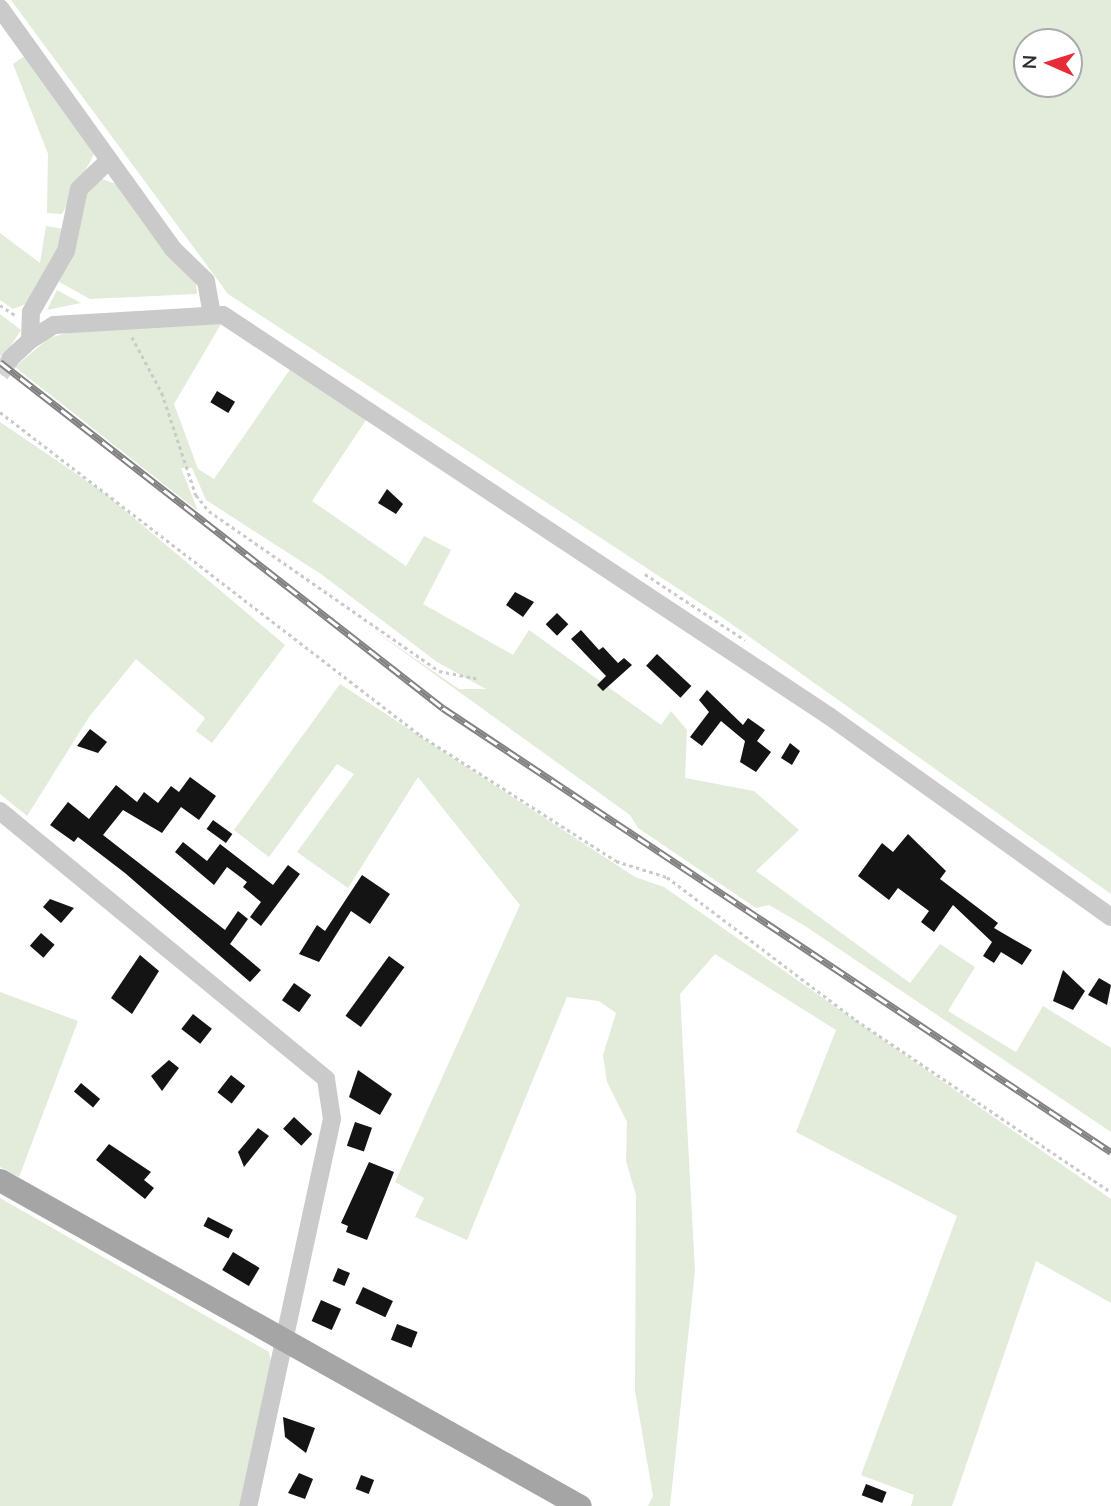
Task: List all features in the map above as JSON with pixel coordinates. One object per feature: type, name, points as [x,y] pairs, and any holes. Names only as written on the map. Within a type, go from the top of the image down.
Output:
[{"type":"main road","points":[[0,1180],[286,1345],[580,1506]]},
{"type":"street","points":[[0,8],[173,249],[206,281],[212,314]]},
{"type":"street","points":[[11,358],[28,331],[66,251],[79,189],[108,161]]},
{"type":"street","points":[[28,331],[54,325],[212,314],[298,362],[807,702],[1111,917]]},
{"type":"street","points":[[0,811],[326,1079],[332,1119],[286,1345],[248,1506]]},
{"type":"path","points":[[0,305],[28,331]]},
{"type":"path","points":[[131,319],[132,340],[162,393],[196,495],[209,511],[439,671],[477,678]]},
{"type":"path","points":[[0,412],[420,735],[616,861],[667,877],[856,1020],[1111,1192]]},
{"type":"green space","points":[[11,0],[1111,0],[1111,894],[723,618],[228,294]]},
{"type":"green space","points":[[25,56],[94,154],[62,214],[47,213],[48,154],[13,64]]},
{"type":"green space","points":[[99,178],[116,184],[196,282],[197,294],[90,299],[59,282],[74,249],[84,195]]},
{"type":"green space","points":[[46,226],[64,229],[59,251],[31,302],[13,309],[0,300],[0,233],[40,263]]},
{"type":"green space","points":[[57,290],[81,303],[47,310]]},
{"type":"green space","points":[[0,314],[21,330],[3,358],[0,355]]},
{"type":"green space","points":[[221,324],[174,404],[198,469],[214,479],[291,368],[368,417],[312,501],[406,566],[424,536],[451,550],[423,604],[513,655],[529,630],[661,725],[671,711],[687,730],[685,778],[754,791],[799,830],[756,871],[910,983],[940,944],[975,967],[948,1011],[1016,1052],[1043,1006],[1111,1048],[1111,1132],[805,926],[769,905],[756,908],[638,828],[630,815],[362,622],[459,689],[486,689],[437,662],[321,574],[206,500],[192,468],[181,468],[198,511],[15,367],[49,338],[80,329]]},
{"type":"green space","points":[[0,422],[103,492],[285,645],[212,743],[196,731],[205,718],[136,659],[89,717],[27,816],[0,794]]},
{"type":"green space","points":[[340,684],[635,877],[664,887],[1111,1199],[1111,1303],[1036,1261],[952,1506],[911,1506],[914,1495],[861,1475],[957,1216],[796,1132],[836,1030],[715,954],[680,994],[695,1271],[670,1506],[648,1506],[653,1496],[635,1391],[636,1195],[626,1161],[627,1122],[607,1082],[603,1055],[616,1013],[599,1001],[567,997],[467,1240],[415,1217],[424,1198],[395,1182],[520,905],[418,777],[348,888],[297,852],[354,774],[337,764],[269,857],[234,830]]},
{"type":"green space","points":[[0,992],[78,1021],[19,1177],[0,1167]]},
{"type":"green space","points":[[0,1198],[269,1352],[272,1367],[240,1506],[0,1506]]},
{"type":"building","points":[[217,391],[235,402],[228,413],[210,402]]},
{"type":"building","points":[[387,489],[403,504],[396,514],[378,503]]},
{"type":"building","points":[[515,592],[534,602],[523,617],[506,605]]},
{"type":"building","points":[[557,613],[568,624],[557,636],[546,624]]},
{"type":"building","points":[[581,630],[599,650],[603,647],[618,663],[624,658],[632,665],[603,691],[597,685],[606,676],[571,639]]},
{"type":"building","points":[[657,654],[691,686],[680,698],[646,666]]},
{"type":"building","points":[[707,690],[743,725],[748,718],[765,730],[757,741],[771,752],[756,772],[740,762],[745,741],[721,721],[702,746],[690,737],[709,712],[699,700]]},
{"type":"building","points":[[90,729],[107,742],[98,753],[77,746]]},
{"type":"building","points":[[790,743],[800,751],[792,765],[781,758]]},
{"type":"building","points":[[190,777],[216,796],[199,820],[181,807],[162,833],[123,810],[103,835],[225,930],[238,911],[248,919],[230,944],[261,970],[250,982],[125,873],[78,837],[74,842],[50,825],[68,802],[89,819],[116,785],[137,802],[144,792],[158,803],[171,786],[179,792]]},
{"type":"building","points":[[213,820],[232,834],[226,843],[207,829]]},
{"type":"building","points":[[908,834],[946,871],[940,879],[998,923],[994,928],[1032,950],[1022,965],[1001,952],[994,963],[983,956],[992,942],[953,905],[934,932],[921,922],[929,911],[898,888],[889,900],[858,876],[882,843],[893,852]]},
{"type":"building","points":[[183,842],[207,861],[220,844],[273,885],[288,865],[300,874],[261,926],[250,917],[261,902],[243,887],[247,882],[227,867],[214,885],[175,852]]},
{"type":"building","points":[[362,875],[390,894],[370,924],[351,911],[319,962],[299,954],[317,925],[325,931]]},
{"type":"building","points":[[50,899],[74,908],[61,923],[43,907]]},
{"type":"building","points":[[41,933],[55,945],[43,958],[30,946]]},
{"type":"building","points":[[140,955],[159,971],[132,1014],[111,998]]},
{"type":"building","points":[[389,956],[404,967],[361,1027],[346,1016]]},
{"type":"building","points":[[1063,970],[1085,991],[1073,1010],[1053,1001]]},
{"type":"building","points":[[1099,978],[1111,985],[1107,1005],[1088,995]]},
{"type":"building","points":[[294,983],[311,995],[299,1012],[282,1000]]},
{"type":"building","points":[[193,1014],[212,1029],[200,1044],[181,1029]]},
{"type":"building","points":[[169,1060],[179,1068],[162,1091],[151,1076]]},
{"type":"building","points":[[358,1070],[392,1094],[380,1115],[349,1097]]},
{"type":"building","points":[[231,1075],[245,1086],[232,1103],[217,1092]]},
{"type":"building","points":[[81,1083],[100,1099],[93,1107],[74,1091]]},
{"type":"building","points":[[294,1117],[312,1134],[301,1146],[283,1129]]},
{"type":"building","points":[[355,1122],[372,1128],[364,1151],[347,1146]]},
{"type":"building","points":[[258,1128],[269,1136],[244,1167],[238,1152]]},
{"type":"building","points":[[109,1144],[151,1172],[144,1180],[154,1188],[145,1199],[96,1160]]},
{"type":"building","points":[[369,1162],[394,1172],[367,1240],[346,1232],[348,1226],[341,1223]]},
{"type":"building","points":[[208,1217],[233,1230],[228,1239],[203,1226]]},
{"type":"building","points":[[233,1252],[260,1268],[249,1286],[222,1270]]},
{"type":"building","points":[[338,1268],[350,1273],[344,1286],[333,1281]]},
{"type":"building","points":[[363,1287],[393,1301],[385,1317],[355,1303]]},
{"type":"building","points":[[321,1300],[341,1309],[332,1330],[312,1321]]},
{"type":"building","points":[[397,1324],[418,1332],[411,1348],[391,1340]]},
{"type":"building","points":[[283,1417],[315,1428],[306,1453],[285,1437]]},
{"type":"building","points":[[299,1473],[313,1479],[305,1499],[288,1493]]},
{"type":"building","points":[[361,1475],[374,1480],[369,1494],[356,1489]]},
{"type":"building","points":[[866,1484],[887,1492],[882,1503],[862,1495]]},
{"type":"tunnel","points":[[0,374],[11,358]]},
{"type":"railway","points":[[0,362],[443,708],[1111,1152]]}]
